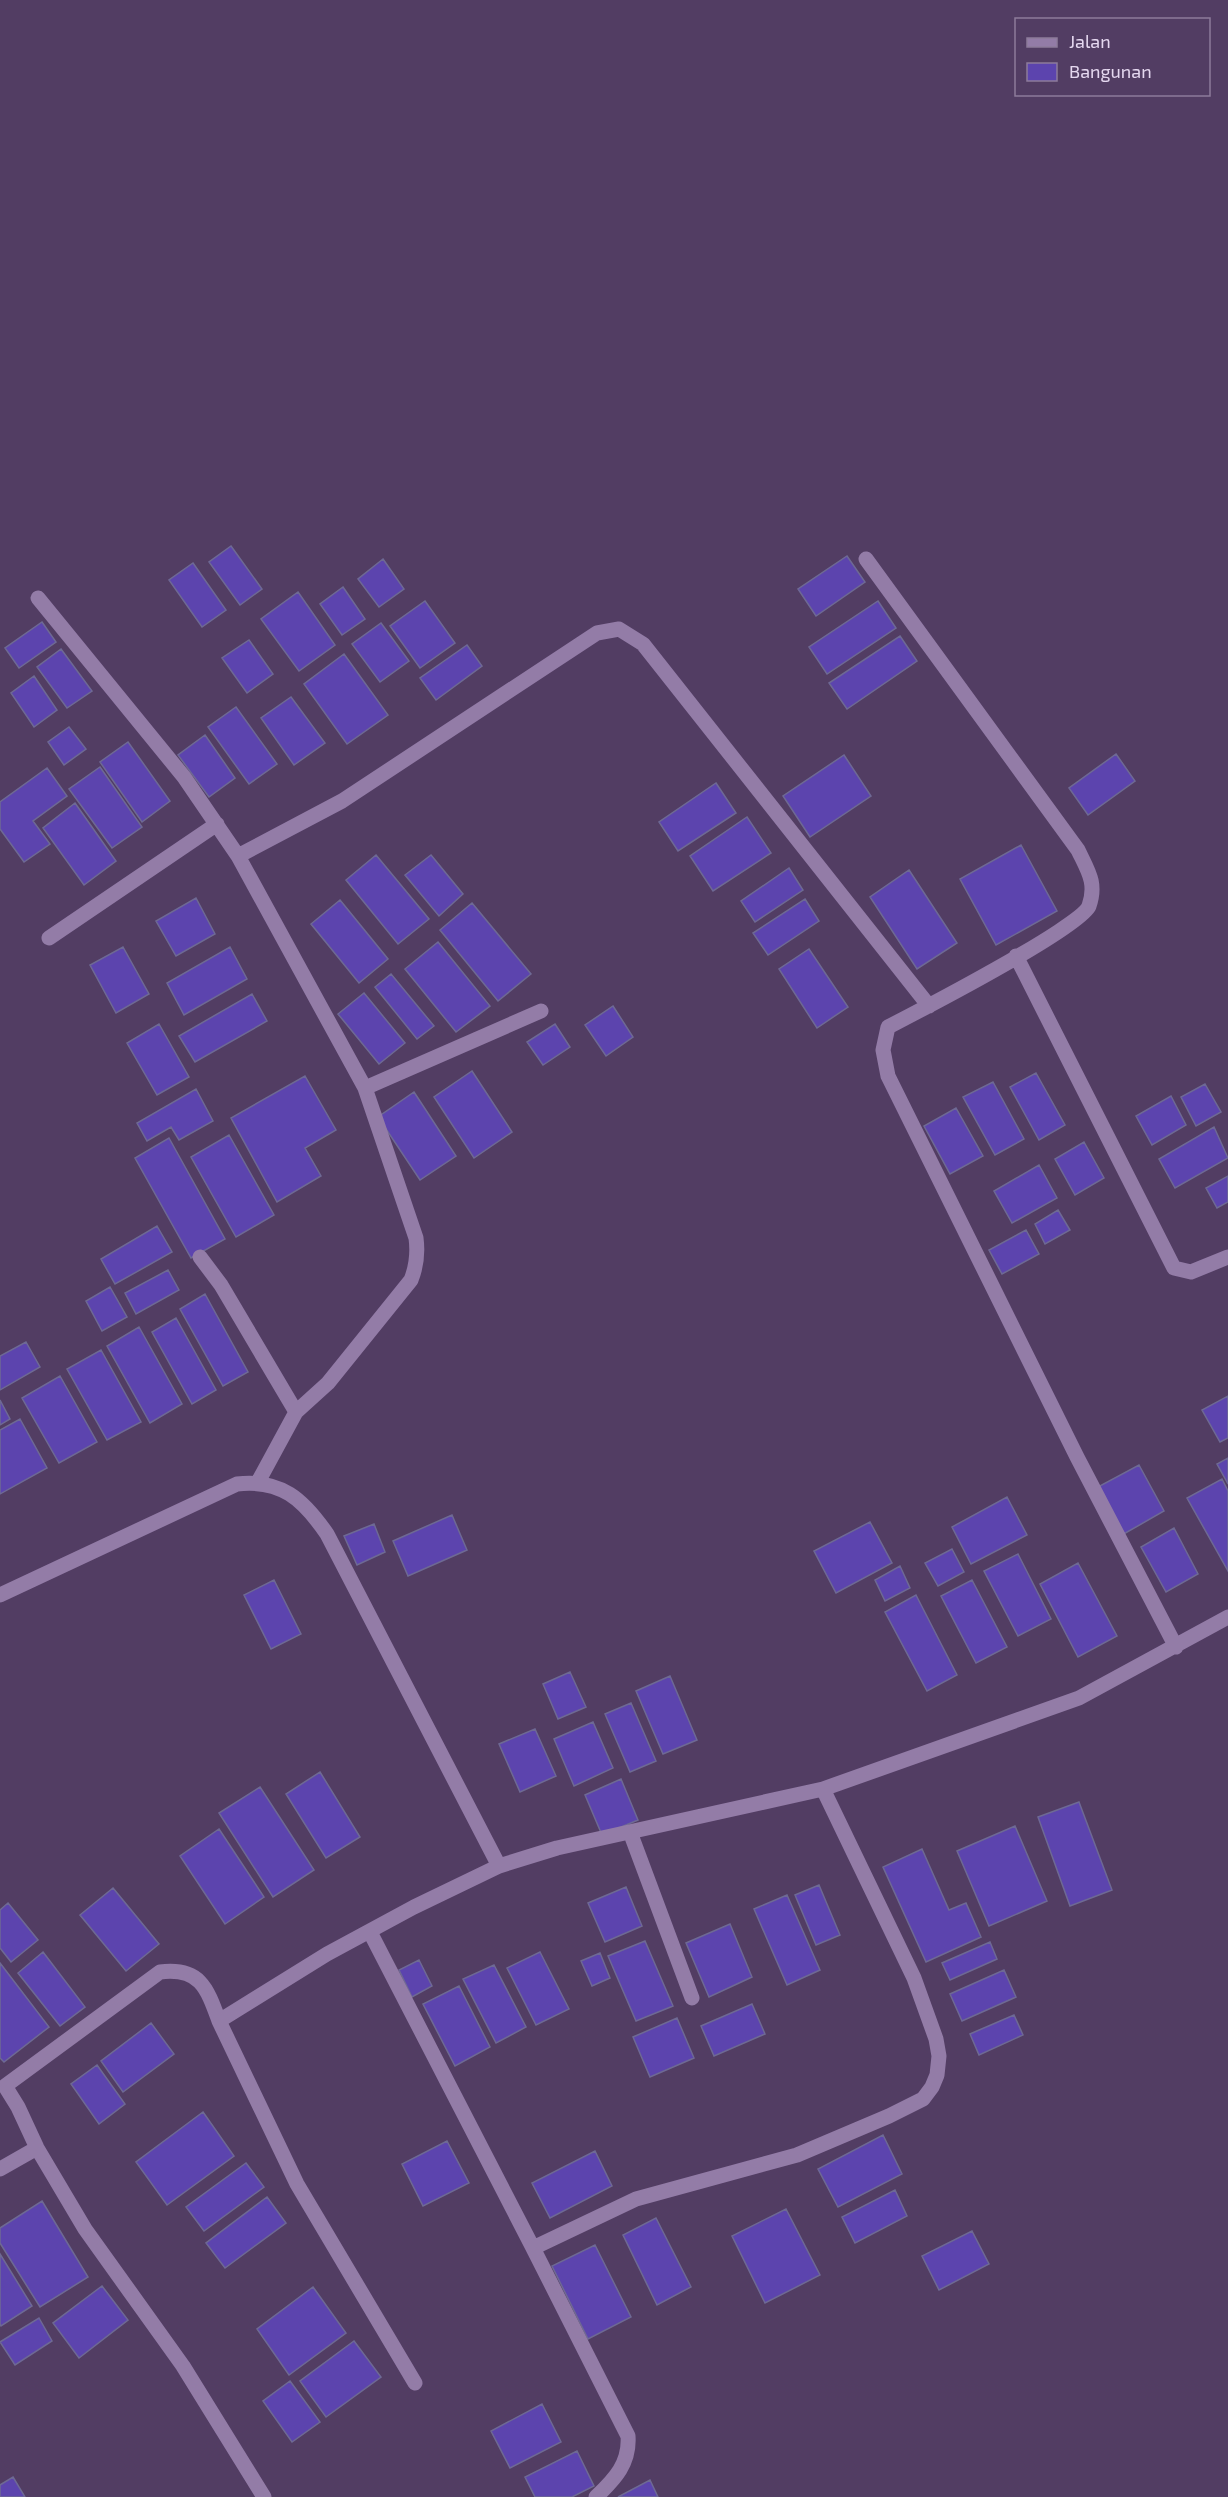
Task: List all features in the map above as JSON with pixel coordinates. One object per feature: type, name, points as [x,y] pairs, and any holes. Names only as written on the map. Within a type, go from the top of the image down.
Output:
[{"type":"street","points":[[866,559],[1078,850],[1094,885],[1088,909],[1056,935],[888,1027],[883,1050],[888,1076],[1077,1457],[1176,1647]]},
{"type":"street","points":[[38,598],[184,777],[238,856],[365,1088],[416,1238],[416,1267],[411,1280],[328,1383],[296,1412],[258,1482]]},
{"type":"street","points":[[238,856],[342,801],[597,633],[619,629],[643,644],[929,1006]]},
{"type":"street","points":[[49,938],[217,824]]},
{"type":"street","points":[[1016,956],[1174,1268],[1191,1272],[1228,1257]]},
{"type":"street","points":[[365,1088],[541,1011]]},
{"type":"street","points":[[200,1257],[221,1285],[296,1412]]},
{"type":"street","points":[[0,1595],[237,1484],[258,1482],[276,1486],[290,1494],[312,1513],[327,1534],[499,1866]]},
{"type":"street","points":[[219,2021],[327,1954],[414,1907],[499,1866],[557,1848],[823,1789],[1079,1698],[1228,1617]]},
{"type":"street","points":[[534,2248],[636,2199],[797,2155],[906,2108],[923,2099],[932,2088],[937,2076],[939,2056],[936,2039],[914,1978],[823,1789]]},
{"type":"street","points":[[630,1832],[692,1998]]},
{"type":"street","points":[[370,1932],[534,2248],[628,2436],[628,2458],[611,2482],[596,2497]]},
{"type":"street","points":[[264,2497],[183,2366],[85,2229],[37,2148],[18,2107],[2,2084],[160,1972],[184,1972],[195,1977],[208,1989],[219,2021],[297,2184],[415,2383]]},
{"type":"street","points":[[0,2169],[37,2148]]},
{"type":"building","points":[[231,546],[262,589],[240,605],[209,562]]},
{"type":"building","points":[[847,556],[865,582],[816,616],[798,589]]},
{"type":"building","points":[[383,559],[404,589],[379,607],[358,579]]},
{"type":"building","points":[[193,563],[226,610],[202,627],[169,580]]},
{"type":"building","points":[[343,587],[365,619],[342,635],[320,604]]},
{"type":"building","points":[[298,592],[335,645],[299,671],[261,619]]},
{"type":"building","points":[[425,601],[455,643],[420,668],[390,626]]},
{"type":"building","points":[[878,601],[896,628],[827,674],[809,647]]},
{"type":"building","points":[[42,622],[56,642],[19,668],[5,648]]},
{"type":"building","points":[[381,623],[409,661],[380,682],[352,644]]},
{"type":"building","points":[[900,636],[917,661],[847,709],[829,683]]},
{"type":"building","points":[[249,640],[273,674],[247,693],[222,658]]},
{"type":"building","points":[[467,645],[482,666],[436,700],[420,678]]},
{"type":"building","points":[[61,649],[92,691],[67,708],[37,667]]},
{"type":"building","points":[[344,654],[388,715],[347,744],[304,684]]},
{"type":"building","points":[[34,676],[57,710],[34,727],[11,693]]},
{"type":"building","points":[[291,697],[325,743],[294,765],[261,718]]},
{"type":"building","points":[[236,707],[277,764],[249,784],[208,727]]},
{"type":"building","points":[[69,727],[86,749],[64,765],[48,742]]},
{"type":"building","points":[[205,735],[235,778],[209,797],[178,755]]},
{"type":"building","points":[[128,742],[170,801],[142,822],[100,762]]},
{"type":"building","points":[[1116,754],[1135,781],[1088,815],[1069,788]]},
{"type":"building","points":[[844,755],[871,796],[810,837],[783,796]]},
{"type":"building","points":[[100,767],[142,827],[112,848],[69,789]]},
{"type":"building","points":[[47,768],[67,796],[33,821],[50,844],[24,862],[0,829],[0,802]]},
{"type":"building","points":[[716,783],[736,813],[678,851],[659,822]]},
{"type":"building","points":[[75,803],[116,861],[84,885],[43,828]]},
{"type":"building","points":[[747,817],[771,853],[713,891],[690,856]]},
{"type":"building","points":[[1021,845],[1057,911],[996,945],[960,879]]},
{"type":"building","points":[[376,855],[429,919],[398,944],[346,880]]},
{"type":"building","points":[[431,855],[463,894],[439,916],[405,875]]},
{"type":"building","points":[[789,868],[803,890],[755,922],[741,901]]},
{"type":"building","points":[[909,870],[957,943],[917,969],[870,897]]},
{"type":"building","points":[[196,898],[215,934],[176,956],[156,921]]},
{"type":"building","points":[[805,899],[819,921],[768,955],[753,933]]},
{"type":"building","points":[[340,900],[388,959],[359,983],[311,924]]},
{"type":"building","points":[[472,903],[531,974],[498,1001],[440,930]]},
{"type":"building","points":[[438,942],[490,1006],[456,1032],[405,969]]},
{"type":"building","points":[[123,947],[149,994],[116,1013],[90,965]]},
{"type":"building","points":[[230,947],[247,979],[184,1015],[167,983]]},
{"type":"building","points":[[809,949],[848,1007],[817,1028],[779,969]]},
{"type":"building","points":[[391,974],[434,1026],[417,1039],[375,987]]},
{"type":"building","points":[[364,993],[405,1043],[379,1064],[338,1014]]},
{"type":"building","points":[[252,994],[267,1021],[195,1062],[179,1036]]},
{"type":"building","points":[[613,1006],[633,1037],[606,1056],[585,1025]]},
{"type":"building","points":[[159,1024],[189,1077],[157,1095],[127,1043]]},
{"type":"building","points":[[555,1024],[570,1047],[543,1065],[527,1042]]},
{"type":"building","points":[[472,1071],[512,1132],[474,1158],[434,1097]]},
{"type":"building","points":[[1036,1073],[1065,1125],[1039,1140],[1010,1087]]},
{"type":"building","points":[[305,1076],[336,1130],[305,1148],[321,1176],[277,1202],[231,1118]]},
{"type":"building","points":[[993,1082],[1024,1139],[995,1155],[963,1097]]},
{"type":"building","points":[[1205,1084],[1221,1112],[1196,1126],[1181,1097]]},
{"type":"building","points":[[196,1089],[213,1121],[179,1140],[171,1127],[147,1141],[137,1123]]},
{"type":"building","points":[[414,1092],[456,1156],[420,1180],[378,1117]]},
{"type":"building","points":[[1171,1096],[1186,1125],[1152,1145],[1136,1116]]},
{"type":"building","points":[[956,1108],[983,1156],[950,1174],[924,1126]]},
{"type":"building","points":[[1214,1127],[1228,1158],[1175,1188],[1159,1159]]},
{"type":"building","points":[[229,1135],[274,1215],[236,1237],[191,1157]]},
{"type":"building","points":[[169,1138],[225,1239],[191,1258],[135,1158]]},
{"type":"building","points":[[1084,1142],[1104,1178],[1075,1195],[1055,1159]]},
{"type":"building","points":[[1039,1165],[1057,1198],[1012,1223],[994,1191]]},
{"type":"building","points":[[1228,1176],[1228,1202],[1217,1208],[1206,1188]]},
{"type":"building","points":[[1058,1210],[1070,1230],[1045,1244],[1035,1224]]},
{"type":"building","points":[[157,1226],[172,1252],[115,1284],[101,1259]]},
{"type":"building","points":[[1026,1230],[1039,1254],[1002,1274],[989,1250]]},
{"type":"building","points":[[168,1270],[179,1290],[136,1314],[125,1293]]},
{"type":"building","points":[[110,1287],[127,1317],[102,1331],[86,1301]]},
{"type":"building","points":[[205,1294],[248,1372],[223,1386],[180,1309]]},
{"type":"building","points":[[176,1318],[216,1390],[192,1404],[152,1332]]},
{"type":"building","points":[[139,1327],[182,1404],[150,1423],[107,1346]]},
{"type":"building","points":[[26,1342],[40,1367],[0,1390],[0,1356]]},
{"type":"building","points":[[101,1350],[141,1422],[107,1440],[67,1369]]},
{"type":"building","points":[[60,1376],[97,1442],[59,1463],[22,1398]]},
{"type":"building","points":[[1228,1396],[1228,1438],[1220,1442],[1202,1410]]},
{"type":"building","points":[[0,1400],[10,1419],[0,1425]]},
{"type":"building","points":[[20,1419],[47,1468],[0,1494],[0,1430]]},
{"type":"building","points":[[1228,1458],[1228,1484],[1217,1464]]},
{"type":"building","points":[[1139,1465],[1164,1511],[1122,1535],[1096,1488]]},
{"type":"building","points":[[1222,1479],[1228,1491],[1228,1571],[1187,1498]]},
{"type":"building","points":[[1007,1497],[1027,1535],[971,1564],[952,1527]]},
{"type":"building","points":[[452,1515],[467,1550],[408,1576],[393,1541]]},
{"type":"building","points":[[870,1522],[892,1563],[836,1593],[814,1551]]},
{"type":"building","points":[[374,1524],[385,1552],[357,1565],[344,1536]]},
{"type":"building","points":[[1174,1528],[1198,1574],[1166,1592],[1141,1547]]},
{"type":"building","points":[[952,1549],[964,1572],[938,1586],[925,1563]]},
{"type":"building","points":[[1018,1554],[1051,1619],[1018,1636],[984,1571]]},
{"type":"building","points":[[1078,1563],[1117,1636],[1078,1657],[1040,1584]]},
{"type":"building","points":[[900,1566],[910,1588],[885,1601],[875,1580]]},
{"type":"building","points":[[274,1580],[301,1634],[271,1649],[244,1595]]},
{"type":"building","points":[[972,1580],[1007,1647],[976,1663],[941,1596]]},
{"type":"building","points":[[916,1595],[957,1675],[927,1691],[885,1612]]},
{"type":"building","points":[[570,1672],[586,1707],[558,1719],[543,1684]]},
{"type":"building","points":[[670,1676],[697,1740],[663,1754],[636,1691]]},
{"type":"building","points":[[631,1703],[656,1761],[630,1772],[605,1714]]},
{"type":"building","points":[[593,1722],[613,1768],[574,1786],[554,1739]]},
{"type":"building","points":[[535,1729],[556,1776],[520,1792],[499,1744]]},
{"type":"building","points":[[320,1772],[360,1837],[326,1858],[286,1794]]},
{"type":"building","points":[[621,1779],[638,1820],[602,1835],[585,1795]]},
{"type":"building","points":[[260,1787],[314,1870],[273,1897],[219,1813]]},
{"type":"building","points":[[1079,1802],[1112,1890],[1070,1906],[1038,1817]]},
{"type":"building","points":[[1015,1826],[1047,1901],[989,1926],[957,1851]]},
{"type":"building","points":[[219,1829],[264,1897],[225,1924],[180,1856]]},
{"type":"building","points":[[922,1849],[949,1910],[966,1903],[981,1937],[926,1962],[883,1867]]},
{"type":"building","points":[[819,1885],[840,1935],[816,1945],[795,1895]]},
{"type":"building","points":[[626,1887],[642,1926],[605,1942],[588,1903]]},
{"type":"building","points":[[113,1888],[159,1944],[126,1971],[80,1915]]},
{"type":"building","points":[[787,1895],[820,1970],[787,1985],[754,1909]]},
{"type":"building","points":[[8,1903],[38,1940],[11,1962],[0,1948],[0,1910]]},
{"type":"building","points":[[730,1924],[752,1977],[709,1997],[686,1943]]},
{"type":"building","points":[[645,1941],[673,2006],[636,2021],[608,1956]]},
{"type":"building","points":[[990,1942],[997,1959],[950,1980],[942,1963]]},
{"type":"building","points":[[43,1952],[85,2007],[60,2026],[18,1973]]},
{"type":"building","points":[[540,1952],[569,2009],[536,2025],[507,1968]]},
{"type":"building","points":[[600,1953],[610,1978],[592,1986],[581,1961]]},
{"type":"building","points":[[419,1960],[432,1986],[412,1997],[399,1970]]},
{"type":"building","points":[[0,1963],[49,2027],[4,2062],[0,2058]]},
{"type":"building","points":[[494,1965],[526,2027],[496,2043],[463,1979]]},
{"type":"building","points":[[1004,1970],[1016,1997],[962,2021],[950,1994]]},
{"type":"building","points":[[459,1986],[490,2047],[455,2066],[423,2004]]},
{"type":"building","points":[[752,2004],[765,2034],[714,2056],[701,2026]]},
{"type":"building","points":[[1014,2015],[1023,2035],[979,2055],[970,2034]]},
{"type":"building","points":[[677,2018],[694,2058],[650,2077],[633,2037]]},
{"type":"building","points":[[151,2023],[174,2054],[123,2092],[101,2061]]},
{"type":"building","points":[[97,2065],[125,2104],[99,2124],[71,2084]]},
{"type":"building","points":[[203,2112],[234,2156],[167,2205],[136,2162]]},
{"type":"building","points":[[883,2135],[902,2174],[838,2207],[818,2169]]},
{"type":"building","points":[[447,2141],[469,2183],[423,2206],[402,2164]]},
{"type":"building","points":[[595,2151],[612,2186],[550,2218],[532,2183]]},
{"type":"building","points":[[246,2163],[264,2187],[204,2231],[186,2207]]},
{"type":"building","points":[[895,2190],[907,2216],[855,2243],[842,2217]]},
{"type":"building","points":[[267,2197],[286,2223],[225,2268],[206,2243]]},
{"type":"building","points":[[42,2201],[88,2277],[40,2307],[0,2243],[0,2228]]},
{"type":"building","points":[[786,2209],[820,2275],[765,2303],[732,2236]]},
{"type":"building","points":[[656,2218],[691,2287],[657,2305],[623,2235]]},
{"type":"building","points":[[972,2231],[989,2264],[939,2290],[922,2256]]},
{"type":"building","points":[[595,2245],[631,2317],[588,2339],[552,2266]]},
{"type":"building","points":[[0,2254],[32,2306],[1,2326],[0,2324]]},
{"type":"building","points":[[102,2286],[128,2320],[79,2358],[53,2323]]},
{"type":"building","points":[[313,2287],[346,2333],[289,2375],[257,2329]]},
{"type":"building","points":[[39,2318],[52,2341],[15,2365],[0,2342]]},
{"type":"building","points":[[354,2341],[381,2377],[326,2417],[300,2381]]},
{"type":"building","points":[[290,2381],[320,2422],[292,2442],[263,2401]]},
{"type":"building","points":[[542,2404],[561,2442],[510,2468],[491,2431]]},
{"type":"building","points":[[577,2451],[594,2486],[572,2497],[535,2497],[525,2477]]},
{"type":"building","points":[[13,2477],[25,2497],[0,2497],[0,2485]]},
{"type":"building","points":[[650,2480],[658,2497],[618,2497]]}]
